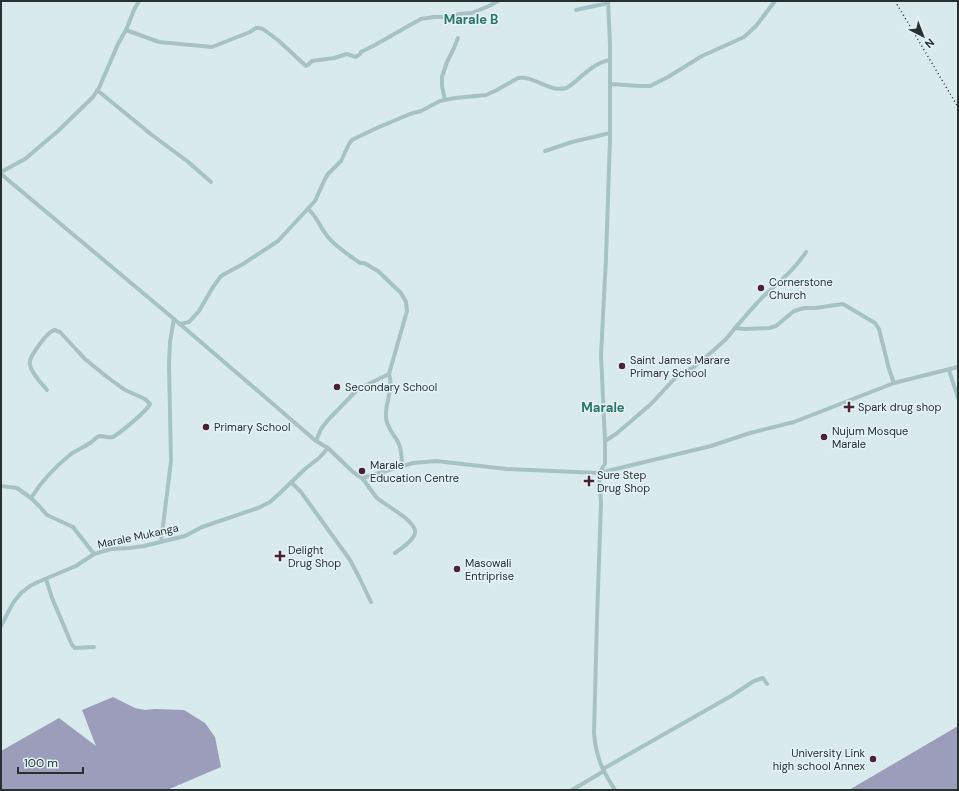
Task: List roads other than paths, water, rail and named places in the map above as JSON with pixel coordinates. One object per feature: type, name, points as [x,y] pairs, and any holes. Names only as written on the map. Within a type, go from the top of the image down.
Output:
[{"type":"street","points":[[139,1],[93,97],[58,131],[25,159],[1,173],[316,440],[328,448],[353,472],[362,478],[376,496],[401,514],[413,527],[415,534],[412,539],[396,553]]},
{"type":"street","points":[[126,30],[159,42],[212,47],[259,28],[280,41],[306,66],[308,66],[312,61],[334,58],[347,54],[356,57],[361,52],[417,21],[434,17],[450,17],[458,14],[472,13],[498,1]]},
{"type":"street","points":[[610,84],[650,86],[668,77],[703,56],[744,37],[756,26],[775,1]]},
{"type":"street","points":[[576,10],[608,2],[610,133],[602,355],[605,464],[599,473],[601,502],[594,733],[598,759],[615,790]]},
{"type":"street","points":[[446,100],[442,86],[442,77],[458,38]]},
{"type":"street","points":[[180,324],[190,322],[199,311],[221,276],[243,264],[278,241],[308,209],[316,199],[328,174],[341,161],[352,140],[410,114],[446,100],[486,95],[514,79],[528,79],[551,87],[565,88],[598,64],[605,60],[610,60]]},
{"type":"street","points":[[97,90],[152,135],[187,161],[211,182]]},
{"type":"street","points":[[546,152],[572,142],[610,133]]},
{"type":"street","points":[[308,209],[314,214],[327,236],[333,242],[360,263],[364,263],[378,271],[401,293],[405,299],[407,306],[406,311],[389,374],[391,387],[387,400],[386,419],[387,425],[398,441],[402,458],[402,467]]},
{"type":"street","points":[[605,441],[616,434],[651,404],[678,375],[694,367],[726,339],[734,328],[766,294],[792,270],[806,252]]},
{"type":"street","points":[[734,328],[769,328],[776,326],[794,311],[804,308],[843,304],[875,323],[879,329],[894,383]]},
{"type":"street","points":[[161,542],[171,461],[169,363],[170,342],[174,319]]},
{"type":"street","points":[[31,498],[42,483],[69,456],[100,436],[110,438],[117,434],[148,408],[150,404],[145,399],[125,390],[107,378],[85,359],[60,332],[54,330],[49,333],[32,355],[29,363],[31,369],[47,390]]},
{"type":"street","points":[[362,478],[413,463],[436,461],[507,470],[599,473],[711,446],[750,433],[794,422],[894,383],[958,367]]},
{"type":"street","points":[[949,370],[958,398]]},
{"type":"street","points":[[316,440],[321,429],[328,420],[358,389],[389,374]]},
{"type":"street","name":"Marale Mukanga","points":[[1,626],[13,603],[21,593],[30,586],[76,566],[94,554],[161,542],[185,536],[202,528],[258,508],[270,502],[328,448]]},
{"type":"street","points":[[291,482],[301,492],[350,560],[371,602]]},
{"type":"street","points":[[1,486],[17,488],[31,498],[47,515],[73,527],[94,554]]},
{"type":"street","points":[[46,578],[52,598],[72,645],[78,649],[94,647]]},
{"type":"street","points":[[572,790],[603,770],[731,696],[754,681],[763,678],[767,684]]},
{"type":"railway","points":[[895,1],[958,107]]},
{"type":"place","name":"Cornerstone Church","points":[[761,288]]},
{"type":"place","name":"Saint James Marare Primary School","points":[[622,366]]},
{"type":"place","name":"Secondary School","points":[[337,387]]},
{"type":"place","name":"Spark drug shop","points":[[849,407]]},
{"type":"place","name":"Primary School","points":[[206,427]]},
{"type":"place","name":"Nujum Mosque Marale","points":[[824,437]]},
{"type":"place","name":"Marale Education Centre","points":[[362,471]]},
{"type":"place","name":"Sure Step Drug Shop","points":[[589,481]]},
{"type":"place","name":"Delight Drug Shop","points":[[280,556]]},
{"type":"place","name":"Masowali Entriprise","points":[[457,569]]},
{"type":"place","name":"University Link high school Annex","points":[[873,759]]},
{"type":"district","name":"Marale B","points":[[471,19]]},
{"type":"district","name":"Marale","points":[[603,407]]}]
